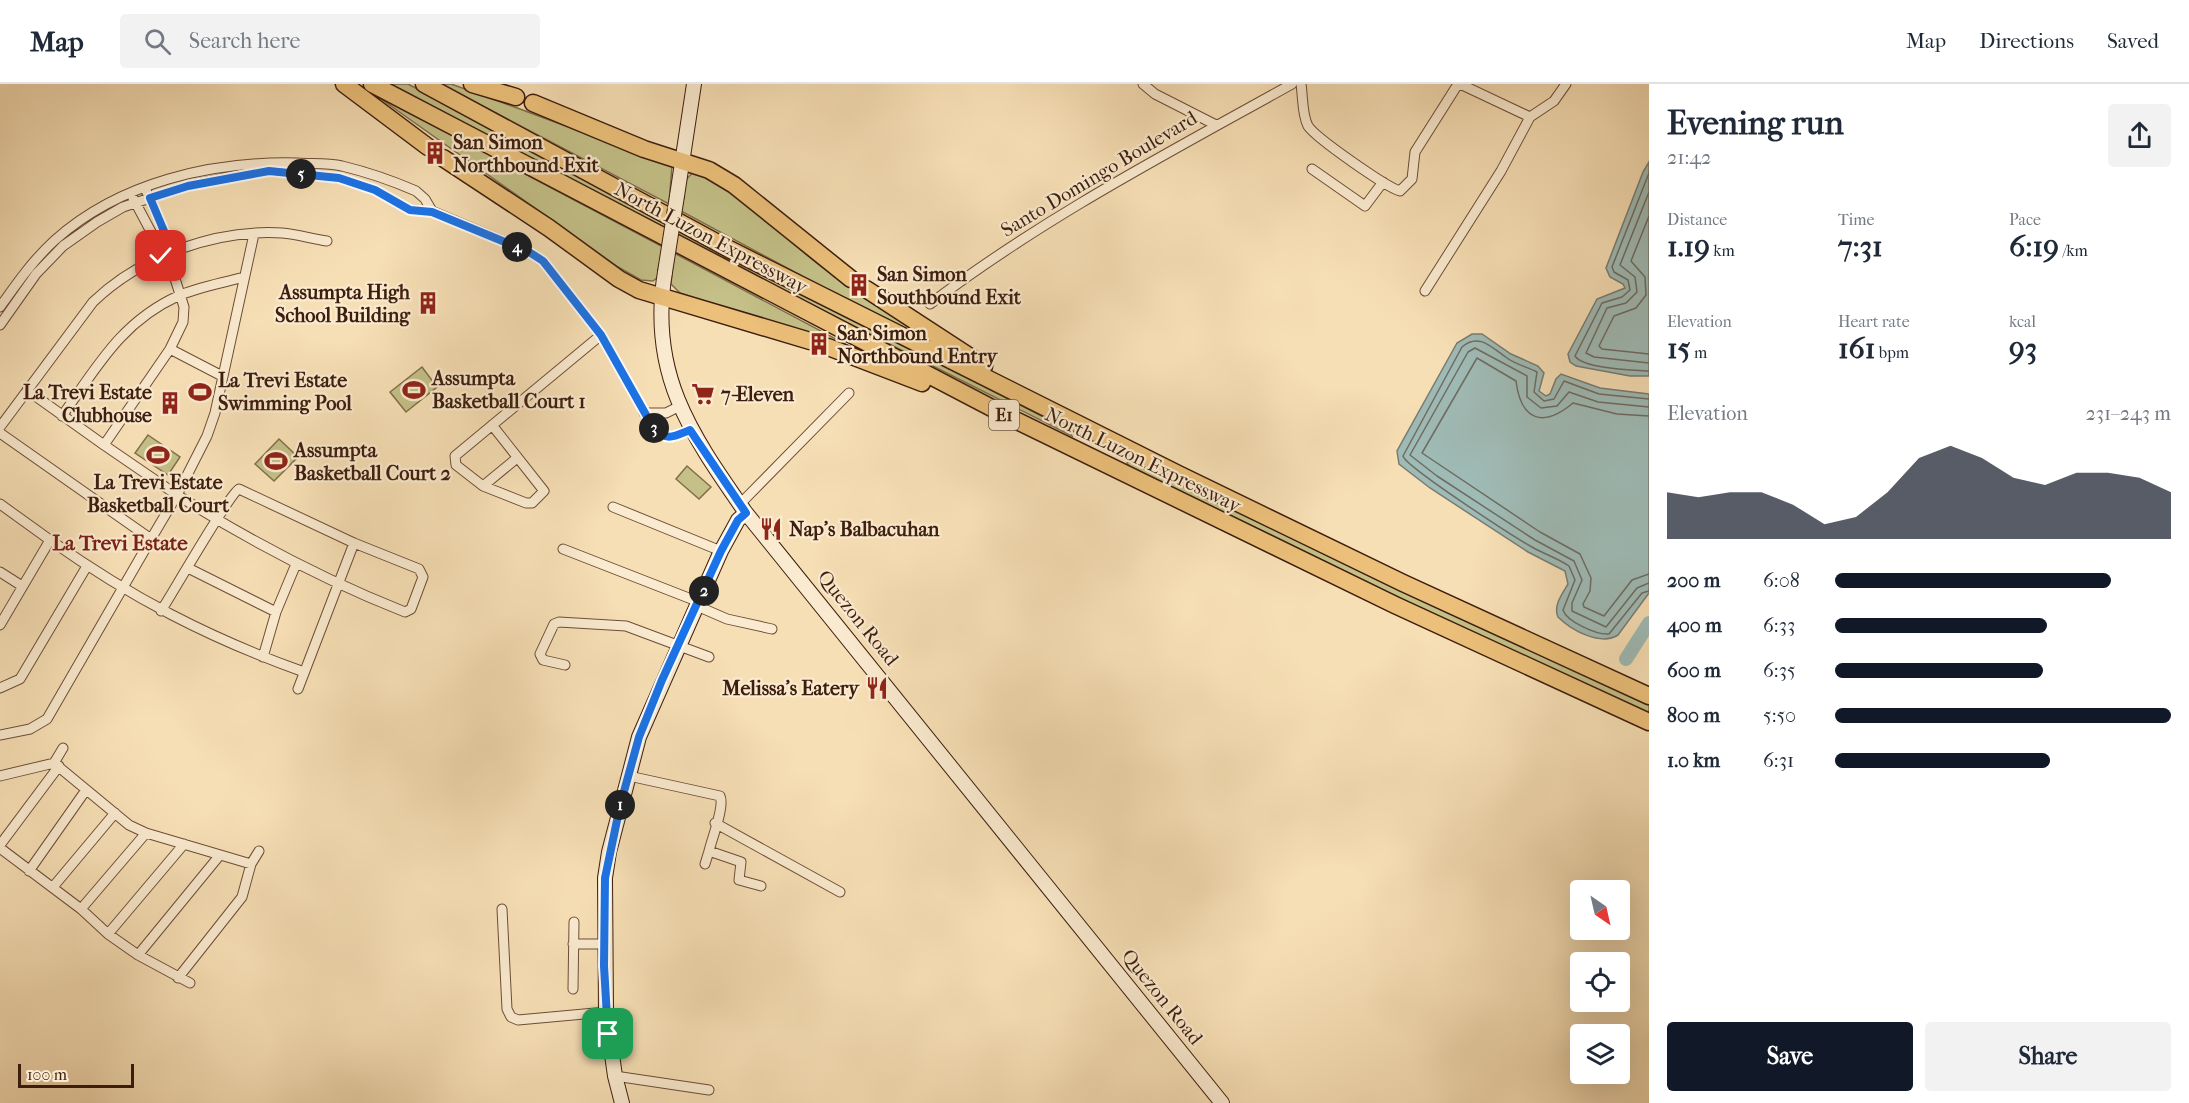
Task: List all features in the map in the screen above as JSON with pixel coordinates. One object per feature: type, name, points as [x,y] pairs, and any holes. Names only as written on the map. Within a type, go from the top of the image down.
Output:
[{"type":"highway","points":[[344,84],[428,147]]},
{"type":"highway","name":"North Luzon Expressway","points":[[372,84],[1009,417],[1204,514],[1649,722]]},
{"type":"highway","name":"North Luzon Expressway","points":[[424,84],[729,249],[1178,474],[1403,583],[1649,696]]},
{"type":"highway","points":[[472,84],[516,97]]},
{"type":"highway","points":[[533,103],[644,149],[709,170],[734,185],[851,279]]},
{"type":"highway","points":[[443,158],[549,228],[619,279],[661,297],[689,303],[810,341]]},
{"type":"highway","points":[[867,289],[997,374],[1157,458],[1178,474]]},
{"type":"highway","points":[[828,347],[903,375],[989,413],[1009,417]]},
{"type":"main road","name":"Quezon Road","points":[[694,84],[661,297],[661,336],[670,377],[690,430],[743,508],[1222,1103]]},
{"type":"main road","points":[[622,1103],[615,1076],[606,1012],[605,878],[639,737],[721,551],[743,508]]},
{"type":"street","points":[[1143,84],[1155,94],[1216,125]]},
{"type":"street","name":"Santo Domingo Boulevard","points":[[930,304],[978,268],[1069,209],[1292,84]]},
{"type":"street","points":[[1301,84],[1308,126],[1323,140],[1383,182],[1400,191],[1412,179],[1415,152],[1459,84],[1530,117]]},
{"type":"street","points":[[1425,291],[1501,171],[1530,117],[1554,101],[1566,84]]},
{"type":"street","points":[[0,307],[27,269],[56,240],[85,217],[131,193],[188,173],[235,165],[275,163],[341,166],[416,192],[425,199],[432,212]]},
{"type":"street","points":[[1312,169],[1365,206],[1383,182]]},
{"type":"street","points":[[0,325],[36,274],[72,240],[106,217],[136,203],[188,186],[269,171],[339,178],[375,190],[417,212],[432,212],[529,252],[543,261],[601,335],[654,429],[664,438],[690,430]]},
{"type":"street","points":[[375,190],[378,177]]},
{"type":"street","points":[[104,444],[170,349],[183,322],[183,307],[170,263],[172,250],[145,188]]},
{"type":"street","points":[[406,207],[416,192]]},
{"type":"street","points":[[131,193],[161,256],[170,263]]},
{"type":"street","points":[[0,735],[30,729],[48,719],[177,495],[207,436],[254,234]]},
{"type":"street","points":[[0,427],[93,302],[105,291],[161,256],[172,250],[254,234],[284,234],[327,241]]},
{"type":"street","points":[[27,269],[36,274]]},
{"type":"street","points":[[62,416],[118,337],[151,311],[180,296],[244,277]]},
{"type":"street","points":[[492,425],[544,491],[532,503],[524,503],[483,486],[456,465],[455,456],[492,425],[601,335]]},
{"type":"street","points":[[170,349],[222,376]]},
{"type":"street","points":[[27,390],[177,495],[217,520],[338,586],[405,612],[411,609],[423,577],[419,570],[354,543],[239,489],[233,491],[217,520],[161,611]]},
{"type":"street","points":[[743,508],[849,393]]},
{"type":"street","points":[[644,413],[666,413],[680,406]]},
{"type":"street","points":[[0,433],[151,539]]},
{"type":"street","points":[[483,486],[517,458]]},
{"type":"street","points":[[0,504],[121,589],[161,611],[263,657],[304,672]]},
{"type":"street","points":[[613,507],[721,551]]},
{"type":"street","points":[[0,625],[50,540]]},
{"type":"street","points":[[298,688],[354,543]]},
{"type":"street","points":[[562,549],[698,604],[727,619],[772,629]]},
{"type":"street","points":[[263,657],[276,612],[296,564]]},
{"type":"street","points":[[0,688],[20,678],[87,566]]},
{"type":"street","points":[[188,568],[276,612]]},
{"type":"street","points":[[0,572],[22,586]]},
{"type":"street","points":[[565,665],[543,660],[540,654],[554,624],[559,622],[626,626],[709,657]]},
{"type":"street","points":[[63,748],[57,764],[0,846],[29,871],[81,909],[108,934],[138,955],[190,983]]},
{"type":"street","points":[[0,776],[57,764]]},
{"type":"street","points":[[57,764],[115,813],[146,833],[251,864]]},
{"type":"street","points":[[629,776],[720,796],[722,808],[715,823],[705,864]]},
{"type":"street","points":[[29,871],[86,790]]},
{"type":"street","points":[[53,887],[115,813]]},
{"type":"street","points":[[715,823],[840,892]]},
{"type":"street","points":[[81,909],[146,833]]},
{"type":"street","points":[[108,934],[184,844]]},
{"type":"street","points":[[178,978],[242,897],[251,864],[260,851]]},
{"type":"street","points":[[709,851],[741,862],[739,880],[761,886]]},
{"type":"street","points":[[138,955],[220,855]]},
{"type":"street","points":[[502,909],[507,1009],[511,1017],[518,1020],[606,1012]]},
{"type":"street","points":[[573,989],[574,922]]},
{"type":"street","points":[[573,944],[604,944]]},
{"type":"street","points":[[615,1076],[709,1090]]},
{"type":"shaded area","points":[[391,84],[408,84],[808,297],[1069,430],[1072,436],[691,244]]},
{"type":"shaded area","points":[[441,84],[451,84],[672,165],[669,204]]},
{"type":"shaded area","points":[[374,94],[663,247],[658,277],[653,281],[641,280],[618,267]]},
{"type":"shaded area","points":[[693,172],[707,177],[757,212],[849,287],[949,350],[830,291],[681,211],[685,181]]},
{"type":"shaded area","points":[[674,253],[866,355],[680,293],[671,284]]},
{"type":"shaded area","name":"Assumpta Basketball Court 1","points":[[422,367],[437,387],[406,412],[390,392]]},
{"type":"shaded area","name":"La Trevi Estate Basketball Court","points":[[148,435],[180,457],[168,475],[135,453]]},
{"type":"shaded area","name":"Assumpta Basketball Court 2","points":[[279,439],[298,457],[274,481],[255,464]]},
{"type":"shaded area","points":[[1129,460],[1412,596],[1649,705],[1649,714],[1439,617],[1129,466],[1127,463]]},
{"type":"shaded area","points":[[687,466],[711,487],[699,499],[676,479]]},
{"type":"water","points":[[1649,162],[1649,376],[1630,376],[1576,366],[1570,362],[1568,354],[1597,299],[1625,288],[1623,284],[1610,277],[1606,268],[1643,172]]},
{"type":"water","points":[[1472,334],[1482,334],[1511,354],[1538,366],[1544,373],[1539,391],[1546,396],[1550,394],[1556,379],[1561,374],[1600,388],[1649,394],[1649,593],[1618,635],[1611,638],[1595,638],[1579,632],[1564,622],[1558,617],[1557,609],[1568,584],[1565,571],[1528,552],[1430,488],[1399,464],[1397,451],[1457,343]]},
{"type":"waterway","points":[[1626,659],[1649,623]]},
{"type":"place","name":"San Simon Northbound Exit","points":[[435,153]]},
{"type":"place","name":"San Simon Southbound Exit","points":[[859,285]]},
{"type":"place","name":"Assumpta High School Building","points":[[428,303]]},
{"type":"place","name":"San Simon Northbound Entry","points":[[819,344]]},
{"type":"place","name":"Assumpta Basketball Court 1","points":[[414,390]]},
{"type":"place","name":"La Trevi Estate Swimming Pool","points":[[200,392]]},
{"type":"place","name":"7-Eleven","points":[[703,394]]},
{"type":"place","name":"La Trevi Estate Clubhouse","points":[[170,403]]},
{"type":"place","name":"La Trevi Estate Basketball Court","points":[[158,455]]},
{"type":"place","name":"Assumpta Basketball Court 2","points":[[276,461]]},
{"type":"place","name":"Nap's Balbacuhan","points":[[771,529]]},
{"type":"place","name":"Melissa's Eatery","points":[[877,688]]},
{"type":"district","name":"La Trevi Estate","points":[[120,543]]},
{"type":"route","points":[[161,256],[172,250],[150,198],[188,186],[269,171],[339,178],[375,190],[410,210],[432,212],[529,252],[543,261],[601,335],[654,429],[664,438],[690,430],[746,513],[738,520],[721,551],[662,680],[639,737],[620,806],[605,878],[604,966],[608,1034]]}]
